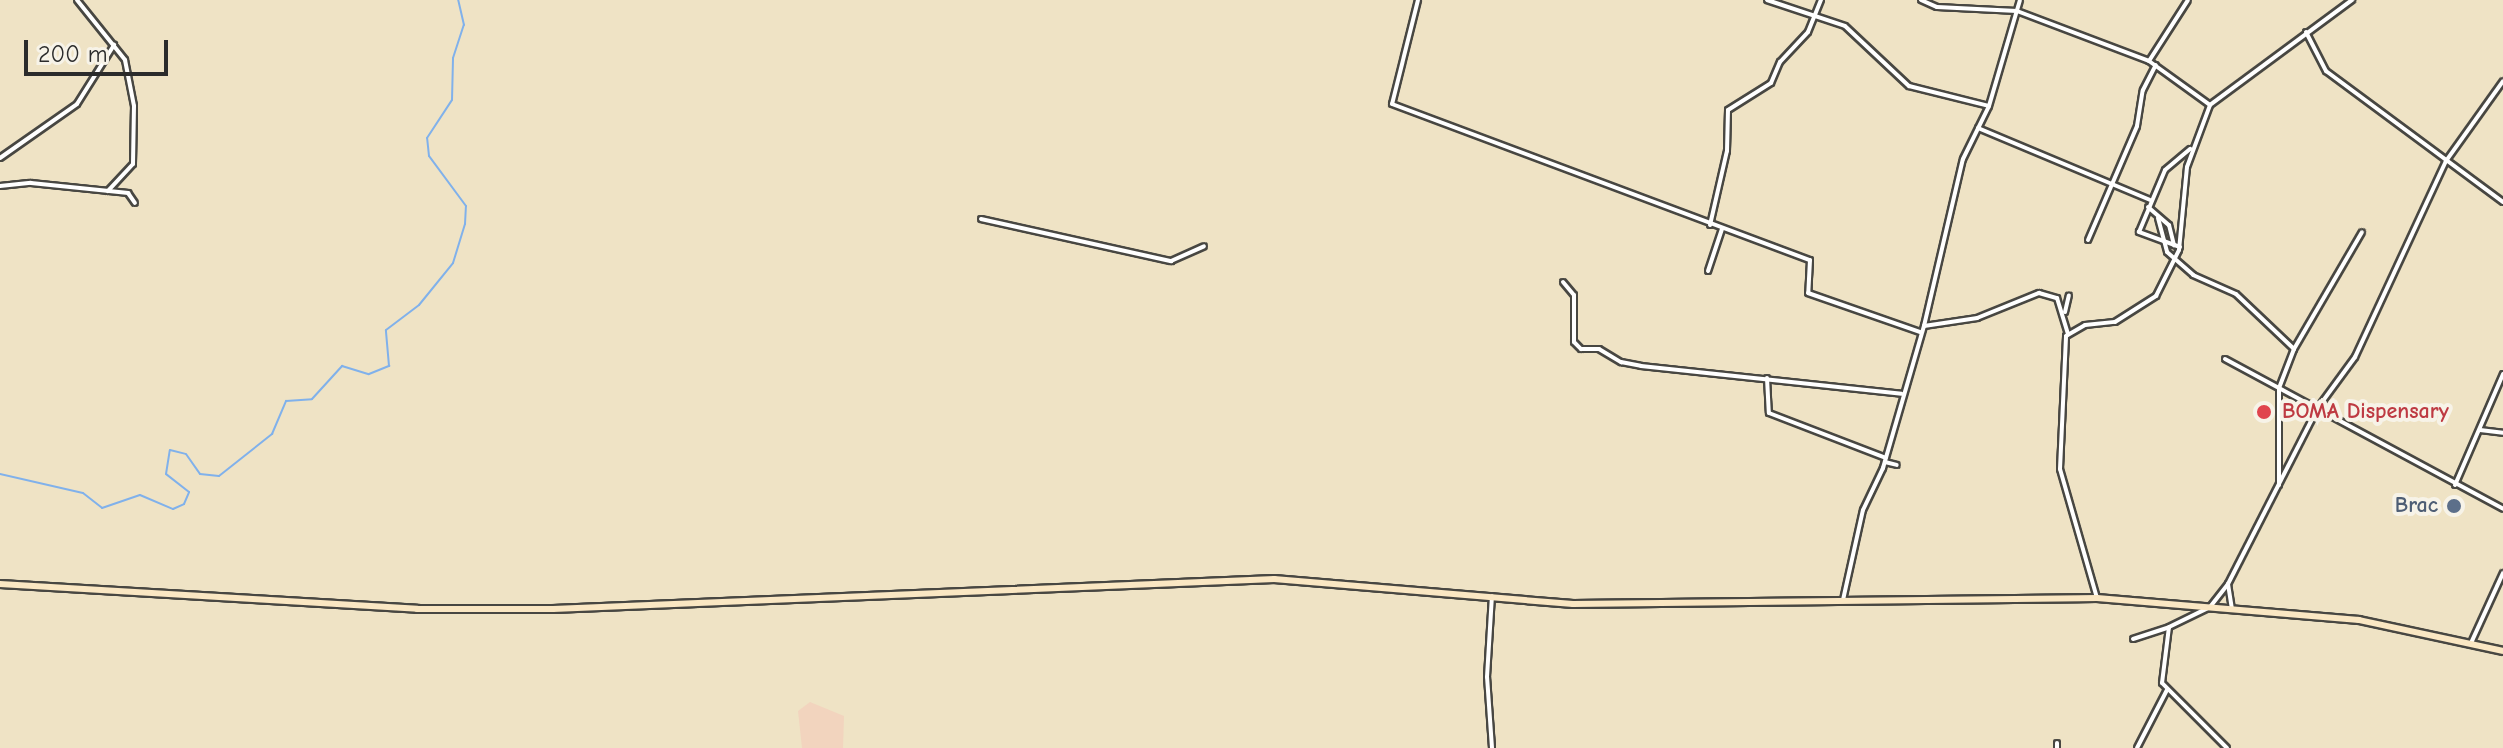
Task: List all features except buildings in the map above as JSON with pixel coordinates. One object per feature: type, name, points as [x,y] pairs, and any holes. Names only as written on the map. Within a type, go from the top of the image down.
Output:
[{"type":"main road","points":[[0,584],[417,609],[553,609],[1274,579],[1573,604],[2097,598],[2359,620],[2503,651]]},
{"type":"street","points":[[77,0],[114,45],[129,74],[134,159],[108,191]]},
{"type":"street","points":[[1418,0],[1392,104],[1810,260],[1808,293],[1920,332]]},
{"type":"street","points":[[1767,0],[1845,26],[1909,86],[1989,106]]},
{"type":"street","points":[[1710,225],[1727,151],[1728,110],[1771,83],[1780,62],[1808,32],[1821,0]]},
{"type":"street","points":[[1921,0],[1937,7],[2017,11],[2149,61],[2210,105]]},
{"type":"street","points":[[1843,600],[1863,510],[1886,460],[1901,394],[1924,326],[1963,159],[1989,106],[2020,0]]},
{"type":"street","points":[[2149,61],[2188,0]]},
{"type":"street","points":[[2068,334],[2085,325],[2115,322],[2144,306],[2164,286],[2176,259],[2192,148],[2210,105],[2352,0]]},
{"type":"street","points":[[2306,32],[2326,71],[2503,202]]},
{"type":"street","points":[[0,158],[77,104],[114,45]]},
{"type":"street","points":[[2088,240],[2111,188],[2156,65]]},
{"type":"street","points":[[2133,639],[2169,627],[2210,607],[2228,584],[2317,409],[2355,357],[2446,161],[2503,81]]},
{"type":"street","points":[[1978,128],[2045,153],[2111,188],[2150,200]]},
{"type":"street","points":[[2177,246],[2139,232],[2165,170],[2192,148]]},
{"type":"street","points":[[0,186],[31,183],[128,193],[135,203]]},
{"type":"street","points":[[2148,207],[2169,225],[2177,246]]},
{"type":"street","points":[[2158,218],[2162,241],[2176,259],[2193,275],[2236,294],[2294,349]]},
{"type":"street","points":[[981,219],[1171,261],[1204,246]]},
{"type":"street","points":[[1708,271],[1722,229]]},
{"type":"street","points":[[2279,485],[2279,388],[2294,349],[2362,232]]},
{"type":"street","points":[[1563,282],[1574,295],[1574,342],[1581,349],[1599,349],[1621,362],[1641,366],[1767,377],[1901,394]]},
{"type":"street","points":[[1924,326],[1977,318],[2039,293],[2057,298],[2068,334],[2060,469],[2097,598]]},
{"type":"street","points":[[2064,314],[2069,295]]},
{"type":"street","points":[[2225,359],[2503,509]]},
{"type":"street","points":[[2455,485],[2503,374]]},
{"type":"street","points":[[1767,377],[1769,413],[1897,465]]},
{"type":"street","points":[[2480,430],[2503,433]]},
{"type":"street","points":[[2471,643],[2503,573]]},
{"type":"street","points":[[2228,584],[2232,608]]},
{"type":"street","points":[[1492,596],[1487,677],[1492,748]]},
{"type":"street","points":[[2169,627],[2160,675],[2167,689],[2227,748]]},
{"type":"street","points":[[2137,748],[2167,689]]},
{"type":"shaded area","points":[[810,702],[844,716],[843,748],[802,748],[798,711]]},
{"type":"waterway","points":[[0,474],[83,493],[102,508],[140,495],[173,509],[184,504],[189,492],[166,474],[170,450],[186,454],[200,474],[219,476],[272,434],[286,401],[312,399],[342,366],[369,374],[389,366],[386,330],[419,305],[453,263],[465,224],[466,206],[429,156],[427,138],[452,100],[453,58],[464,25],[458,0]]},
{"type":"place","name":"BOMA Dispensary","points":[[2264,412]]},
{"type":"place","name":"Brac","points":[[2454,506]]}]
